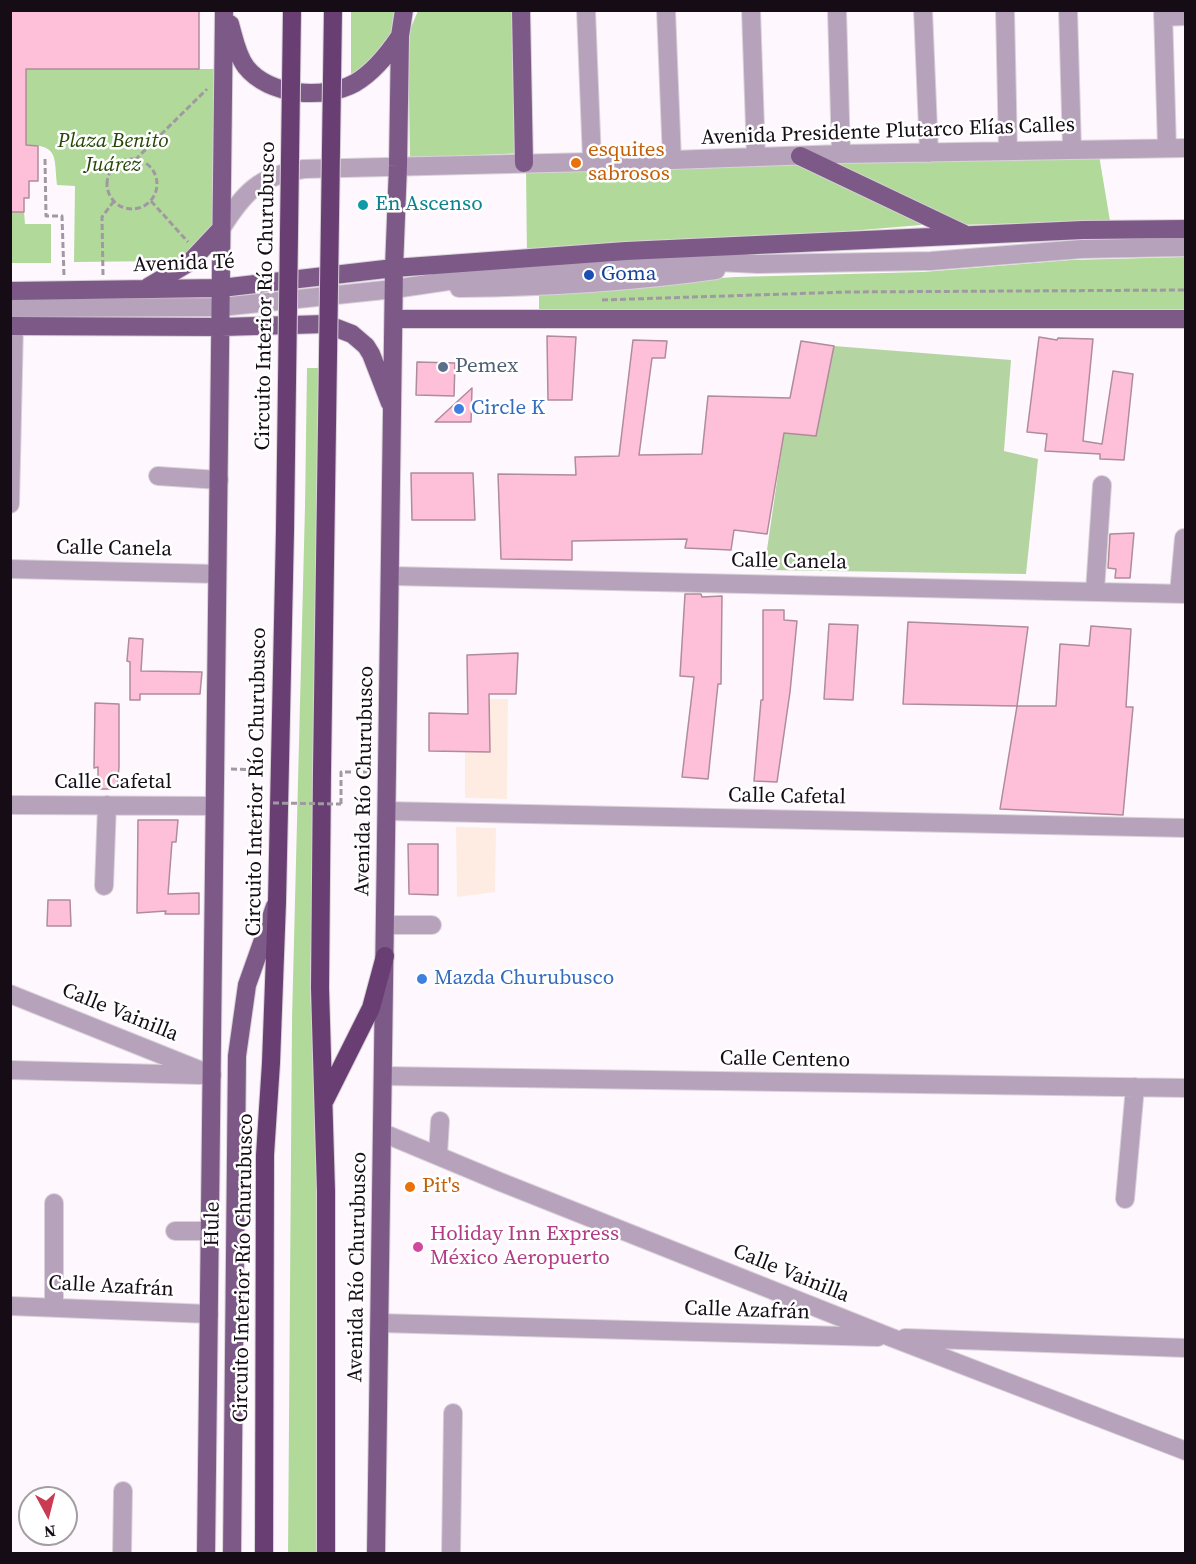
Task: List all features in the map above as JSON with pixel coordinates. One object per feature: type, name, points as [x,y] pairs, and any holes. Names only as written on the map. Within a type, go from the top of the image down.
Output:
[{"type":"highway","name":"Circuito Interior Río Churubusco","points":[[264,1554],[264,1155],[271,1062],[277,902],[292,10]]},
{"type":"highway","points":[[326,1554],[324,1102],[320,988],[333,10]]},
{"type":"highway","points":[[324,1102],[371,1008],[385,956]]},
{"type":"main road","points":[[225,10],[239,55],[245,65],[254,75],[267,83],[296,91],[336,90],[356,82],[380,61],[400,36]]},
{"type":"main road","points":[[206,1549],[221,307],[220,229],[225,10]]},
{"type":"main road","name":"Avenida Río Churubusco","points":[[376,1554],[394,268],[400,36],[404,10]]},
{"type":"main road","points":[[521,10],[524,163]]},
{"type":"main road","points":[[800,156],[965,235]]},
{"type":"main road","points":[[146,288],[199,255],[220,229]]},
{"type":"main road","points":[[394,268],[626,251],[965,235],[1185,229]]},
{"type":"main road","name":"Avenida Té","points":[[10,291],[221,288],[394,268]]},
{"type":"main road","points":[[395,319],[1185,320]]},
{"type":"main road","points":[[12,320],[220,327],[326,324],[344,330],[359,340],[372,354],[393,413]]},
{"type":"main road","name":"Hule","points":[[232,1554],[237,1056],[247,985],[277,902]]},
{"type":"main road","points":[[206,1549],[233,1503]]},
{"type":"street","points":[[586,10],[592,162]]},
{"type":"street","points":[[666,10],[672,160]]},
{"type":"street","points":[[751,10],[756,157]]},
{"type":"street","points":[[837,10],[842,154]]},
{"type":"street","points":[[923,10],[929,153]]},
{"type":"street","points":[[1005,10],[1008,151]]},
{"type":"street","points":[[1068,10],[1072,149]]},
{"type":"street","points":[[1167,148],[1163,14],[1185,16]]},
{"type":"street","name":"Avenida Presidente Plutarco Elías Calles","points":[[220,229],[237,203],[257,184],[286,172],[304,169],[842,154],[1185,148]]},
{"type":"street","points":[[10,504],[12,320],[221,307],[394,289],[510,288],[676,276],[758,264],[931,261],[1082,249],[1185,247]]},
{"type":"street","points":[[158,476],[219,480]]},
{"type":"street","points":[[1095,591],[1102,485]]},
{"type":"street","points":[[1182,594],[1184,538]]},
{"type":"street","name":"Calle Canela","points":[[10,569],[217,574]]},
{"type":"street","name":"Calle Canela","points":[[391,576],[1182,594]]},
{"type":"street","name":"Calle Cafetal","points":[[10,805],[214,806]]},
{"type":"street","points":[[104,886],[107,805]]},
{"type":"street","name":"Calle Cafetal","points":[[387,811],[1185,828]]},
{"type":"street","points":[[386,925],[432,925]]},
{"type":"street","name":"Calle Vainilla","points":[[10,994],[212,1075]]},
{"type":"street","points":[[10,1070],[212,1075]]},
{"type":"street","name":"Calle Centeno","points":[[383,1076],[1185,1088]]},
{"type":"street","points":[[1125,1199],[1135,1087]]},
{"type":"street","points":[[438,1155],[440,1121]]},
{"type":"street","name":"Calle Vainilla","points":[[383,1133],[508,1186],[1185,1452]]},
{"type":"street","points":[[54,1203],[54,1307]]},
{"type":"street","points":[[174,1231],[210,1231]]},
{"type":"street","name":"Calle Azafrán","points":[[10,1306],[209,1314]]},
{"type":"street","name":"Calle Azafrán","points":[[380,1323],[890,1337],[1185,1348]]},
{"type":"street","points":[[451,1554],[453,1413]]},
{"type":"street","points":[[122,1554],[123,1491]]},
{"type":"path","points":[[135,160],[224,73]]},
{"type":"path","points":[[45,159],[46,216],[62,216],[65,290]]},
{"type":"path","points":[[130,159],[142,160],[152,168],[157,178],[157,190],[151,201],[141,208],[129,209],[117,205],[114,201],[109,196],[106,184],[110,172],[118,163],[130,159]]},
{"type":"path","points":[[103,289],[102,217],[114,201]]},
{"type":"path","points":[[151,201],[199,255]]},
{"type":"path","points":[[596,300],[847,292],[1185,290]]},
{"type":"path","points":[[215,769],[274,770]]},
{"type":"path","points":[[273,803],[341,804],[341,772],[388,772]]},
{"type":"shaded area","points":[[490,699],[508,699],[507,799],[465,798],[465,752],[490,752]]},
{"type":"shaded area","points":[[456,827],[496,828],[495,892],[457,897]]},
{"type":"green space","points":[[351,11],[400,11],[396,51],[351,80]]},
{"type":"green space","points":[[418,11],[520,11],[526,153],[410,158],[408,34]]},
{"type":"green space","name":"Plaza Benito Juárez","points":[[26,69],[214,69],[218,206],[212,231],[190,255],[166,261],[74,262],[75,186],[57,185],[55,160],[50,150],[26,145]]},
{"type":"green space","points":[[1099,155],[1110,221],[957,225],[823,160]]},
{"type":"green space","points":[[795,162],[933,224],[527,258],[526,169]]},
{"type":"green space","points":[[11,212],[24,212],[25,224],[51,224],[51,263],[11,263]]},
{"type":"green space","points":[[1185,257],[1185,315],[539,313],[539,296],[469,297],[468,295],[735,277],[923,272],[1071,260]]},
{"type":"green space","points":[[834,346],[1011,360],[1004,451],[1038,459],[1026,574],[764,570],[784,433]]},
{"type":"green space","points":[[307,368],[324,368],[310,989],[316,1097],[318,1202],[316,1553],[288,1554],[292,1019]]},
{"type":"building","points":[[10,10],[199,10],[199,69],[26,69],[26,145],[38,146],[38,181],[29,181],[29,198],[24,198],[24,212],[10,212]]},
{"type":"building","points":[[547,336],[576,337],[572,400],[548,400]]},
{"type":"building","points":[[1039,337],[1057,340],[1058,338],[1093,339],[1083,441],[1102,444],[1113,371],[1133,374],[1124,460],[1100,459],[1100,454],[1045,451],[1047,434],[1027,432]]},
{"type":"building","points":[[633,340],[667,341],[665,358],[652,358],[639,455],[702,454],[708,396],[790,398],[801,341],[834,346],[816,436],[784,433],[767,534],[734,530],[731,550],[685,548],[687,539],[572,541],[572,560],[501,559],[498,474],[576,475],[575,457],[619,456]]},
{"type":"building","points":[[417,362],[455,363],[454,396],[416,395]]},
{"type":"building","points":[[472,388],[471,422],[435,422]]},
{"type":"building","points":[[411,473],[473,473],[475,520],[412,520]]},
{"type":"building","points":[[1134,533],[1130,578],[1115,578],[1116,569],[1108,568],[1110,534]]},
{"type":"building","points":[[685,594],[701,594],[702,597],[722,596],[721,684],[718,684],[708,779],[682,777],[694,677],[680,676]]},
{"type":"building","points":[[763,610],[784,610],[784,620],[797,621],[790,692],[777,782],[754,781],[761,700],[763,700]]},
{"type":"building","points":[[908,622],[1028,627],[1017,706],[903,704]]},
{"type":"building","points":[[829,624],[858,625],[853,700],[824,699]]},
{"type":"building","points":[[1091,626],[1131,629],[1126,707],[1133,707],[1123,815],[1000,809],[1017,706],[1056,706],[1060,644],[1089,646]]},
{"type":"building","points":[[129,638],[143,639],[141,671],[202,672],[200,694],[140,694],[140,700],[130,700],[130,662],[127,661]]},
{"type":"building","points":[[518,653],[516,694],[489,694],[490,752],[429,751],[429,713],[468,714],[467,655]]},
{"type":"building","points":[[95,703],[119,704],[117,789],[98,789],[98,767],[94,768]]},
{"type":"building","points":[[138,820],[178,820],[176,842],[172,842],[168,894],[199,893],[199,914],[165,914],[166,911],[137,913]]},
{"type":"building","points":[[408,844],[438,844],[438,895],[409,894]]},
{"type":"building","points":[[48,900],[70,900],[71,926],[47,926]]},
{"type":"place","name":"esquites sabrosos","points":[[576,163]]},
{"type":"place","name":"En Ascenso","points":[[363,205]]},
{"type":"place","name":"Goma","points":[[589,275]]},
{"type":"place","name":"Pemex","points":[[443,367]]},
{"type":"place","name":"Circle K","points":[[459,409]]},
{"type":"place","name":"Mazda Churubusco","points":[[422,979]]},
{"type":"place","name":"Pit's","points":[[410,1187]]},
{"type":"place","name":"Holiday Inn Express México Aeropuerto","points":[[418,1247]]}]
